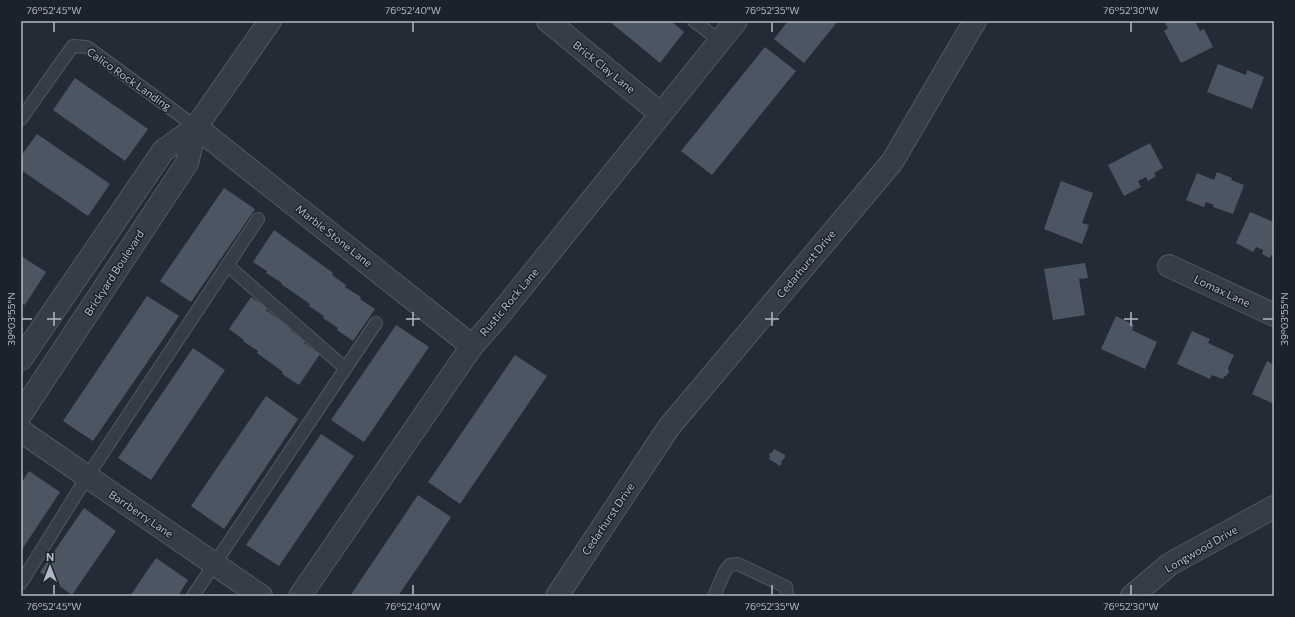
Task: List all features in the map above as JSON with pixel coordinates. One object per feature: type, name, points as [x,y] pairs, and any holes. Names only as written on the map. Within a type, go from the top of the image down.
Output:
[{"type":"street","name":"Brickyard Boulevard","points":[[21,359],[163,151],[196,127],[270,21]]},
{"type":"street","name":"Brick Clay Lane","points":[[548,21],[661,114]]},
{"type":"street","name":"Rustic Rock Lane","points":[[300,596],[472,346],[496,319],[736,21]]},
{"type":"street","name":"Cedarhurst Drive","points":[[557,596],[669,427],[892,162],[975,21]]},
{"type":"street","name":"Brickyard Boulevard","points":[[21,414],[187,163],[196,127]]},
{"type":"street","name":"Marble Stone Lane","points":[[196,127],[472,346]]},
{"type":"street","name":"Lomax Lane","points":[[1169,266],[1274,315]]},
{"type":"street","name":"Barrberry Lane","points":[[21,431],[260,596]]},
{"type":"street","name":"Longwood Drive","points":[[1132,596],[1170,564],[1274,507]]},
{"type":"lane","points":[[694,21],[720,42]]},
{"type":"lane","name":"Calico Rock Landing","points":[[21,119],[74,46],[87,47],[196,127]]},
{"type":"lane","points":[[21,583],[87,477],[258,219]]},
{"type":"lane","points":[[227,265],[345,368]]},
{"type":"lane","points":[[194,596],[376,323]]},
{"type":"lane","points":[[714,596],[730,565],[738,564],[786,587],[787,596]]},
{"type":"building","points":[[609,21],[671,21],[684,32],[660,63]]},
{"type":"building","points":[[788,21],[838,21],[804,63],[774,39]]},
{"type":"building","points":[[1164,21],[1195,21],[1200,31],[1204,29],[1213,47],[1181,63],[1164,31],[1168,28]]},
{"type":"building","points":[[765,47],[796,71],[712,175],[681,151]]},
{"type":"building","points":[[1218,64],[1246,75],[1247,70],[1264,77],[1252,109],[1207,92]]},
{"type":"building","points":[[75,78],[148,129],[125,161],[53,110]]},
{"type":"building","points":[[37,134],[110,184],[88,216],[21,170],[21,156]]},
{"type":"building","points":[[1150,143],[1163,168],[1154,173],[1156,176],[1148,181],[1146,177],[1138,181],[1141,187],[1124,196],[1108,165]]},
{"type":"building","points":[[1217,172],[1244,185],[1233,214],[1213,207],[1214,205],[1206,202],[1204,207],[1186,200],[1197,173],[1214,180]]},
{"type":"building","points":[[1061,181],[1093,193],[1082,223],[1089,225],[1082,244],[1044,229]]},
{"type":"building","points":[[224,188],[255,209],[191,302],[160,281]]},
{"type":"building","points":[[1250,212],[1274,222],[1274,255],[1272,254],[1270,258],[1262,254],[1263,250],[1256,247],[1253,252],[1236,243]]},
{"type":"building","points":[[274,230],[333,273],[332,275],[346,285],[345,287],[361,297],[360,299],[375,309],[353,341],[323,318],[324,316],[309,306],[310,304],[253,262]]},
{"type":"building","points":[[21,256],[46,272],[25,305],[21,302]]},
{"type":"building","points":[[1085,263],[1088,278],[1079,279],[1085,315],[1053,320],[1044,269]]},
{"type":"building","points":[[147,296],[179,316],[93,441],[63,421]]},
{"type":"building","points":[[251,297],[292,329],[291,331],[306,341],[304,343],[320,354],[299,385],[282,374],[283,372],[257,353],[258,351],[229,329]]},
{"type":"building","points":[[1116,316],[1134,325],[1132,330],[1157,342],[1145,369],[1101,349]]},
{"type":"building","points":[[396,325],[429,347],[364,442],[331,420]]},
{"type":"building","points":[[1192,331],[1210,339],[1208,343],[1234,355],[1228,368],[1229,372],[1223,379],[1212,375],[1210,379],[1177,364]]},
{"type":"building","points":[[193,348],[225,370],[151,480],[118,458]]},
{"type":"building","points":[[515,355],[547,376],[460,504],[428,482]]},
{"type":"building","points":[[1267,361],[1274,365],[1274,404],[1252,394]]},
{"type":"building","points":[[266,396],[298,419],[224,529],[191,506]]},
{"type":"building","points":[[321,434],[354,456],[279,566],[246,545]]},
{"type":"building","points":[[774,449],[785,455],[780,466],[769,459],[769,455]]},
{"type":"building","points":[[29,471],[60,492],[21,551],[21,483]]},
{"type":"building","points":[[418,495],[451,517],[426,555],[398,596],[350,596]]},
{"type":"building","points":[[84,508],[116,531],[72,595],[40,572]]},
{"type":"building","points":[[156,558],[188,580],[178,596],[130,596]]}]
